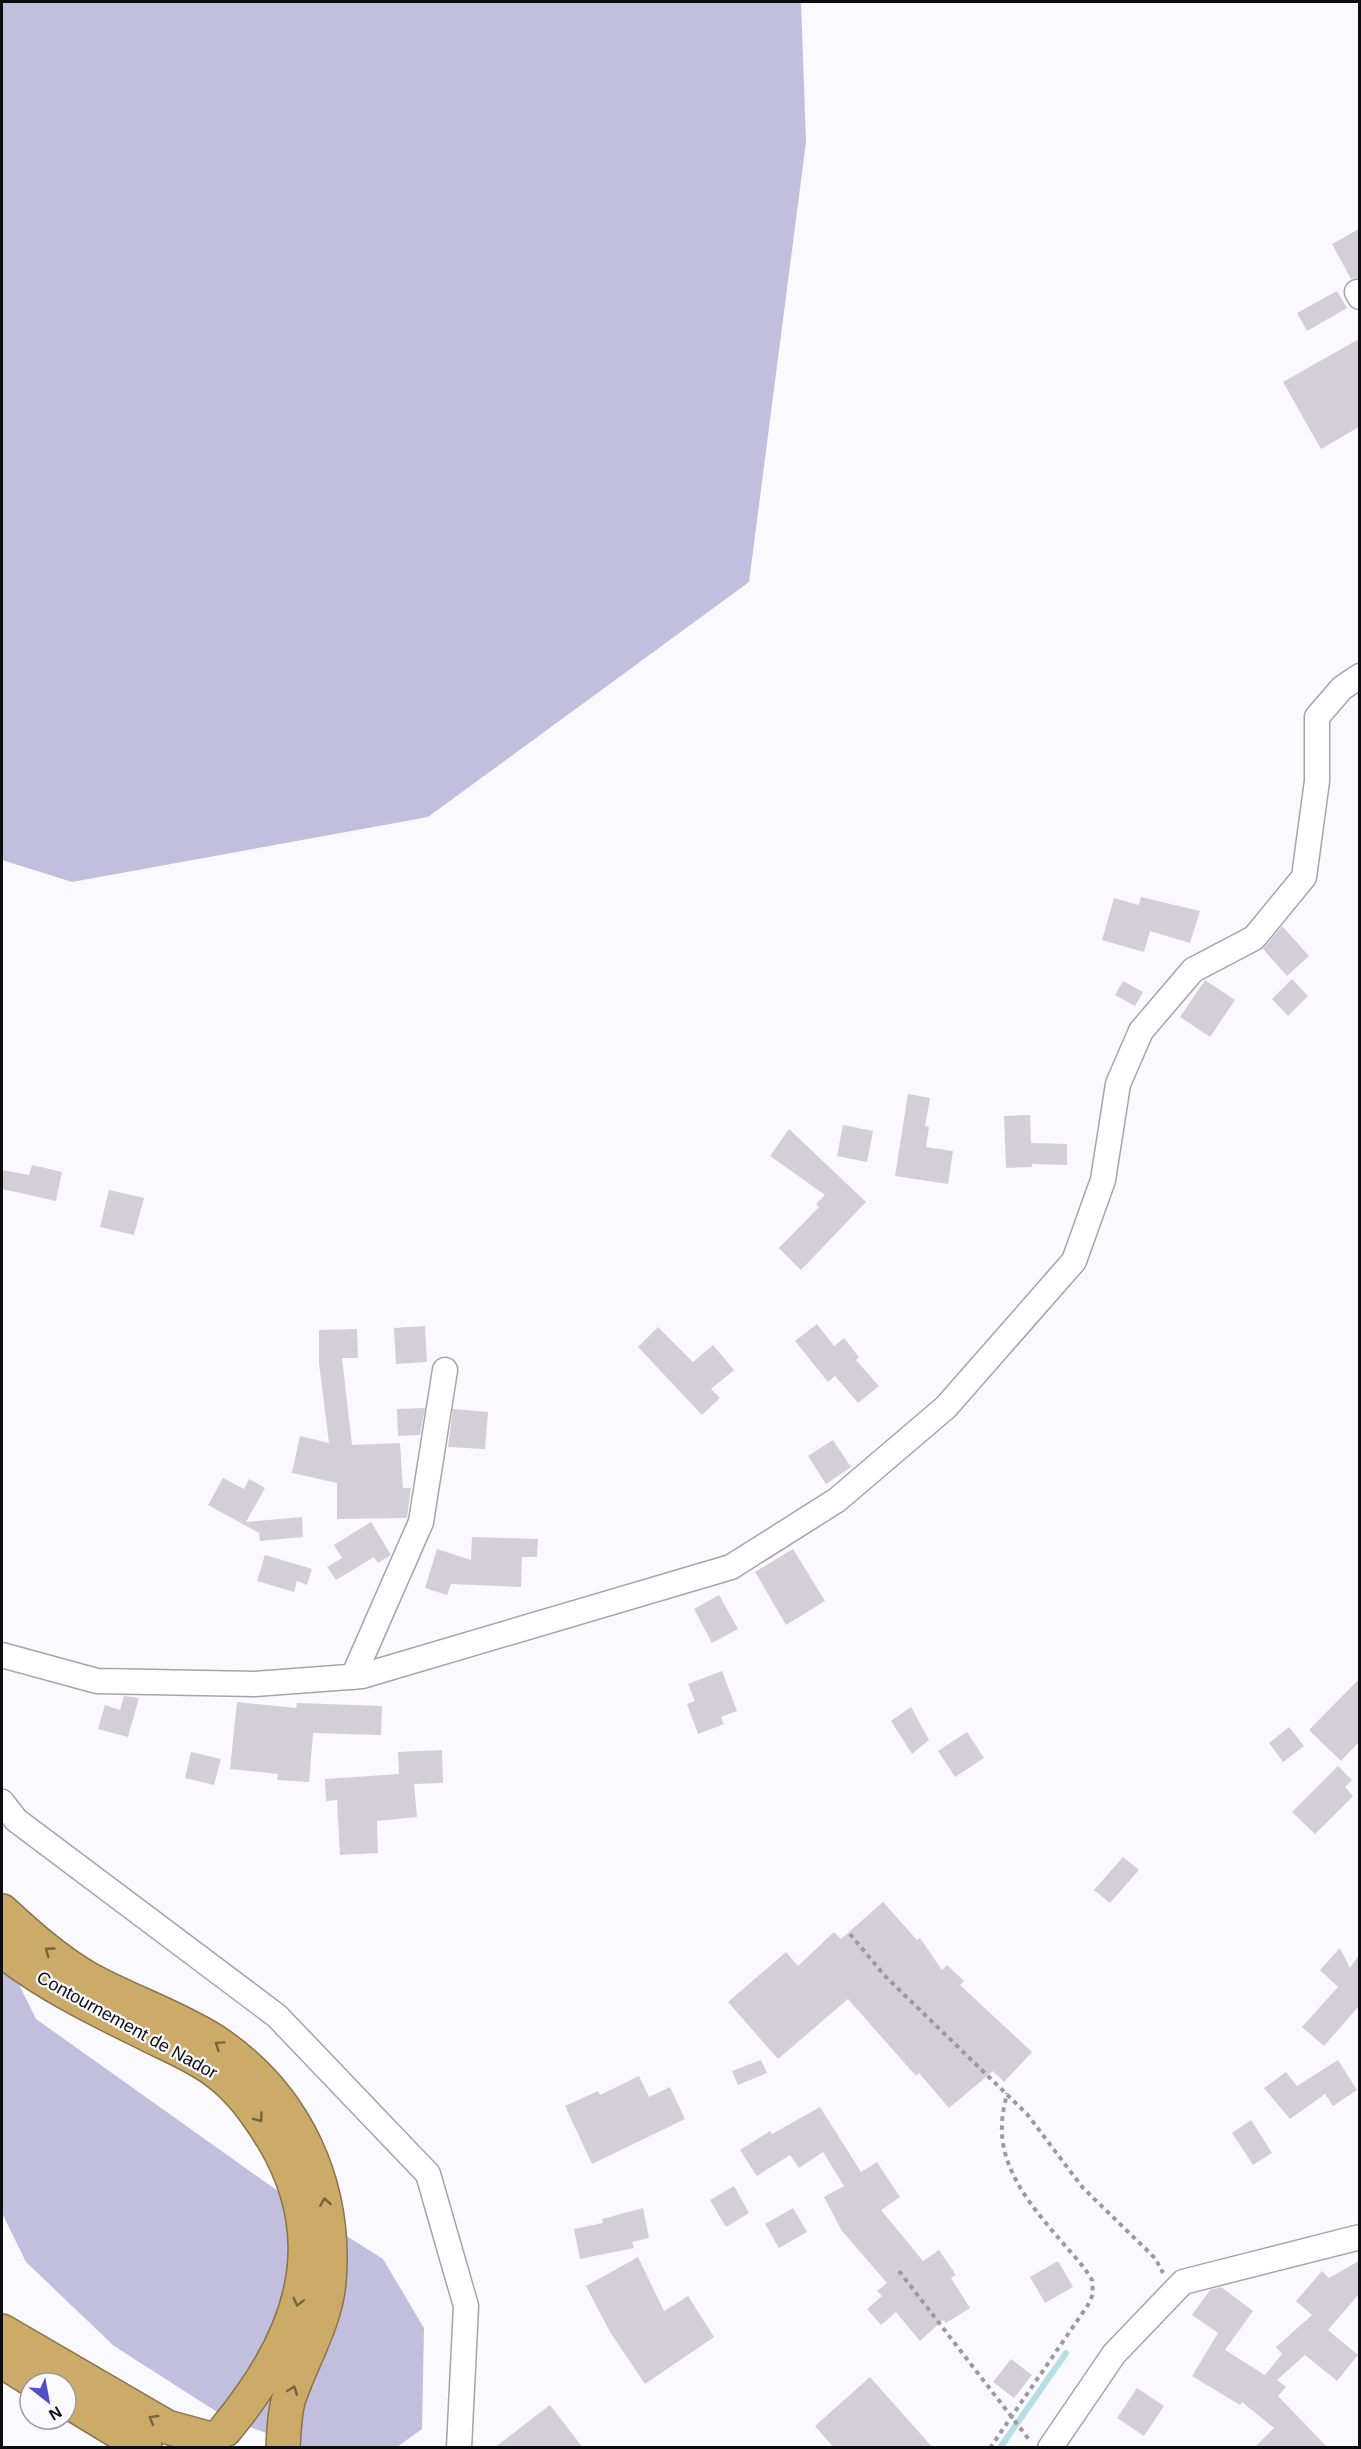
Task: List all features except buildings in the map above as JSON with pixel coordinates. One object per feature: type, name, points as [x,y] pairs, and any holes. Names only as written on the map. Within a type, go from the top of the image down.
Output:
[{"type":"highway","name":"Contournement de Nador","points":[[2,1911],[42,1947],[87,1978],[213,2040],[251,2069],[283,2105],[307,2145],[323,2190],[331,2237],[329,2285],[318,2331],[289,2399],[281,2448]]},
{"type":"highway","name":"Contournement de Nador","points":[[2,1950],[48,1983],[218,2072],[247,2103],[286,2163],[301,2210],[304,2237],[302,2287],[283,2345],[247,2403],[210,2438]]},
{"type":"highway","points":[[2,2331],[167,2427],[210,2438],[246,2429],[267,2436],[281,2448]]},
{"type":"highway","points":[[2,2361],[18,2371]]},
{"type":"highway","points":[[78,2407],[145,2448]]},
{"type":"street","points":[[2,1655],[97,1681],[255,1684],[353,1677],[731,1567],[837,1500],[946,1407],[1074,1261],[1103,1180],[1118,1084],[1141,1031],[1193,970],[1254,938],[1304,877],[1317,781],[1317,717],[1342,688],[1359,676]]},
{"type":"street","points":[[353,1677],[421,1522],[445,1370]]},
{"type":"street","points":[[2,1802],[16,1820],[277,2016],[428,2174],[466,2306],[459,2448]]},
{"type":"street","points":[[1042,2447],[1114,2354],[1183,2282],[1359,2237]]},
{"type":"path","points":[[850,1934],[884,1975],[1027,2114],[1083,2188],[1155,2258],[1173,2293]]},
{"type":"path","points":[[990,2448],[1014,2420],[1079,2322],[1093,2294],[1092,2280],[1085,2269],[1019,2186],[1010,2167],[1003,2145],[1002,2125],[1007,2093]]},
{"type":"path","points":[[899,2271],[1014,2420],[1042,2447]]},
{"type":"shaded area","points":[[2,2],[801,2],[806,142],[749,582],[428,817],[72,882],[2,860]]},
{"type":"shaded area","points":[[2,1950],[36,2019],[299,2206],[383,2259],[424,2328],[422,2429],[397,2447],[305,2447],[228,2419],[114,2346],[26,2262],[2,2213]]},
{"type":"waterway","points":[[1000,2448],[1066,2353]]}]
